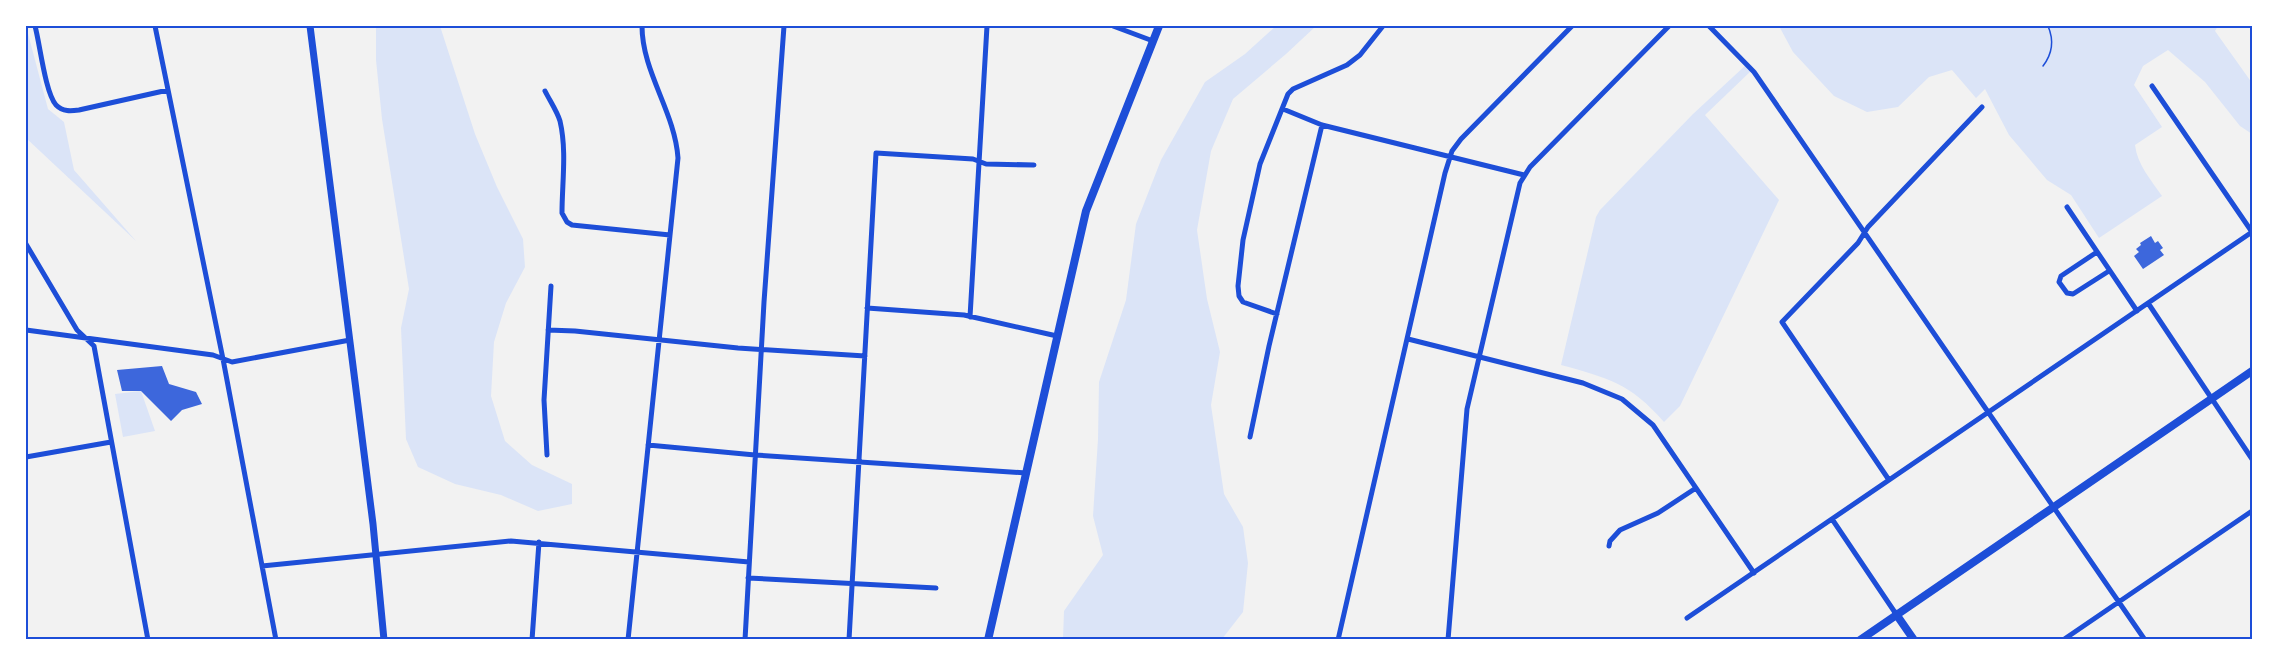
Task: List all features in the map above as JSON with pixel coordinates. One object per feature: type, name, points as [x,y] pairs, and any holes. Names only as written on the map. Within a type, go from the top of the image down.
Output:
[{"type":"main road","points":[[988,639],[1086,212],[1159,26]]},
{"type":"main road","points":[[1860,639],[2253,371]]},
{"type":"main road","points":[[1896,614],[1914,639]]},
{"type":"street","points":[[35,26],[52,99],[61,109],[79,110],[168,90]]},
{"type":"street","points":[[155,26],[223,359],[276,639]]},
{"type":"street","points":[[310,26],[376,554],[384,639]]},
{"type":"street","points":[[628,639],[678,158],[677,144],[647,60],[642,26]]},
{"type":"street","points":[[745,639],[761,349],[784,26]]},
{"type":"street","points":[[970,316],[987,26]]},
{"type":"street","points":[[1113,26],[1153,41]]},
{"type":"street","points":[[1277,314],[1243,302],[1239,296],[1243,240],[1260,164],[1288,94],[1293,88],[1347,65],[1360,55],[1383,26]]},
{"type":"street","points":[[1338,639],[1450,157],[1461,139],[1572,26]]},
{"type":"street","points":[[1448,639],[1465,423],[1518,191],[1524,176],[1669,26]]},
{"type":"street","points":[[1709,26],[1754,72],[2145,639]]},
{"type":"street","points":[[1688,618],[2252,232],[2152,86]]},
{"type":"street","points":[[545,91],[561,128],[562,213],[567,222],[572,225],[670,235]]},
{"type":"street","points":[[1889,480],[1782,322],[1858,243],[1868,226],[1982,107]]},
{"type":"street","points":[[1283,109],[1322,125],[1524,176]]},
{"type":"street","points":[[1250,437],[1322,125]]},
{"type":"street","points":[[849,639],[876,153],[979,161],[986,164],[1034,165]]},
{"type":"street","points":[[2067,207],[2137,311]]},
{"type":"street","points":[[26,244],[77,330],[94,346],[148,639]]},
{"type":"street","points":[[2097,252],[2061,276],[2059,282],[2067,293],[2073,294],[2109,271]]},
{"type":"street","points":[[547,455],[544,400],[551,286]]},
{"type":"street","points":[[2148,303],[2253,459]]},
{"type":"street","points":[[867,308],[970,316],[1057,336]]},
{"type":"street","points":[[26,330],[213,355],[232,362],[350,340]]},
{"type":"street","points":[[548,330],[865,356]]},
{"type":"street","points":[[1408,339],[1583,383],[1622,399],[1653,425],[1754,573]]},
{"type":"street","points":[[26,457],[111,442]]},
{"type":"street","points":[[648,445],[755,455],[1026,473]]},
{"type":"street","points":[[1609,546],[1620,530],[1659,513],[1696,488]]},
{"type":"street","points":[[2063,639],[2253,511]]},
{"type":"street","points":[[1832,519],[1896,614]]},
{"type":"street","points":[[262,566],[511,541],[749,562]]},
{"type":"street","points":[[532,639],[539,542]]},
{"type":"street","points":[[748,578],[936,588]]},
{"type":"path","points":[[2043,66],[2047,61],[2052,43],[2048,26]]},
{"type":"shaded area","points":[[26,26],[48,109],[64,122],[74,170],[136,241],[26,138]]},
{"type":"shaded area","points":[[376,26],[440,26],[475,134],[497,187],[523,239],[525,267],[506,303],[494,342],[491,396],[505,441],[532,465],[572,484],[572,504],[538,511],[501,495],[455,484],[418,467],[406,439],[401,328],[409,289],[382,119],[376,60]]},
{"type":"shaded area","points":[[1276,26],[1316,26],[1233,99],[1211,151],[1197,230],[1207,299],[1220,352],[1211,405],[1224,494],[1243,527],[1248,563],[1243,612],[1222,639],[1063,639],[1064,611],[1103,555],[1093,516],[1099,382],[1126,300],[1136,224],[1161,160],[1205,82],[1245,54]]},
{"type":"shaded area","points":[[1779,26],[2218,26],[2215,31],[2252,83],[2252,134],[2240,126],[2205,82],[2168,50],[2143,66],[2134,85],[2162,127],[2135,145],[2136,152],[2149,178],[2162,196],[2099,238],[2071,195],[2047,180],[2009,135],[1985,89],[1976,98],[1952,70],[1929,77],[1898,107],[1867,112],[1834,96],[1793,52]]},
{"type":"shaded area","points":[[1747,64],[1752,70],[1705,115],[1779,200],[1680,406],[1664,422],[1629,390],[1605,378],[1561,365],[1596,217],[1600,210],[1693,114]]},
{"type":"shaded area","points":[[141,391],[155,431],[123,437],[115,394]]},
{"type":"building","points":[[2151,236],[2155,243],[2158,241],[2163,248],[2160,250],[2164,255],[2143,269],[2134,256],[2139,252],[2136,249],[2141,245],[2140,243]]},
{"type":"building","points":[[162,366],[169,384],[196,392],[202,404],[182,410],[171,421],[141,391],[122,391],[117,370]]}]
